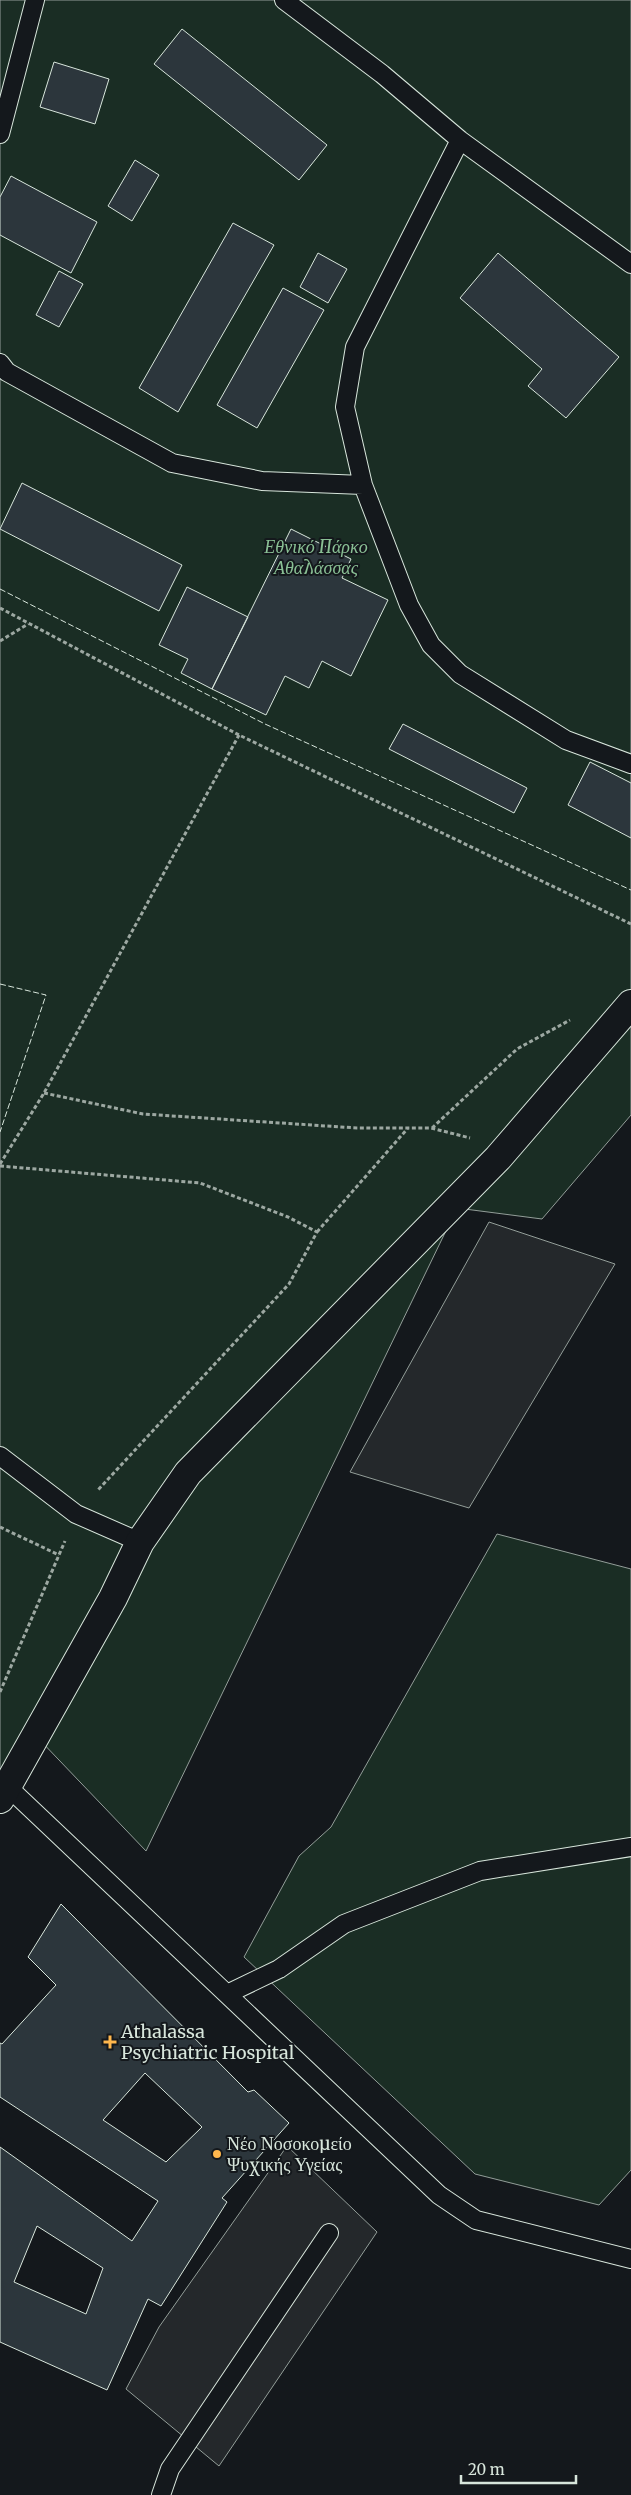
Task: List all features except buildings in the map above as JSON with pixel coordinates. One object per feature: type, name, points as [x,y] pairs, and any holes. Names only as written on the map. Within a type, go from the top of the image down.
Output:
[{"type":"street","points":[[4,1793],[113,1598],[140,1542],[188,1473],[498,1158],[631,1004]]},
{"type":"lane","points":[[0,134],[35,0]]},
{"type":"lane","points":[[284,0],[382,74],[460,140],[631,264]]},
{"type":"lane","points":[[460,140],[355,347],[345,407],[363,485],[410,605],[431,645],[460,674],[566,740],[631,764]]},
{"type":"lane","points":[[0,363],[7,372],[172,464],[262,481],[363,485]]},
{"type":"lane","points":[[0,1456],[76,1514],[140,1542]]},
{"type":"lane","points":[[4,1793],[227,1994],[439,2195],[476,2220],[631,2259]]},
{"type":"lane","points":[[227,1994],[279,1968],[344,1924],[480,1871],[631,1847]]},
{"type":"lane","points":[[161,2495],[170,2469],[328,2234]]},
{"type":"path","points":[[0,608],[239,735],[631,924]]},
{"type":"path","points":[[0,641],[29,624]]},
{"type":"path","points":[[239,735],[44,1093],[0,1165],[200,1182],[288,1217],[317,1232]]},
{"type":"path","points":[[431,1128],[517,1049],[574,1018]]},
{"type":"path","points":[[44,1093],[143,1114],[357,1128],[431,1128],[479,1140],[498,1158]]},
{"type":"path","points":[[0,1692],[76,1514],[289,1284],[317,1232],[408,1128]]},
{"type":"path","points":[[0,1526],[59,1555]]},
{"type":"green space","name":"Εθνικό Πάρκο Αθαλάσσας","points":[[0,0],[631,0],[631,1115],[542,1219],[457,1208],[146,1851],[37,1737],[0,1786]]},
{"type":"green space","points":[[497,1534],[631,1569],[631,2170],[599,2205],[475,2174],[244,1957],[299,1856],[331,1827]]},
{"type":"shaded area","points":[[489,1222],[615,1264],[469,1508],[350,1472]]},
{"type":"shaded area","points":[[287,2146],[377,2232],[219,2466],[126,2389],[159,2327]]},
{"type":"fence","points":[[0,589],[265,724],[631,890]]},
{"type":"fence","points":[[0,984],[46,995],[0,1132]]},
{"type":"place","name":"Athalassa Psychiatric Hospital","points":[[110,2042]]},
{"type":"place","name":"Νέο Νοσοκομείο Ψυχικής Υγείας","points":[[217,2154]]}]
